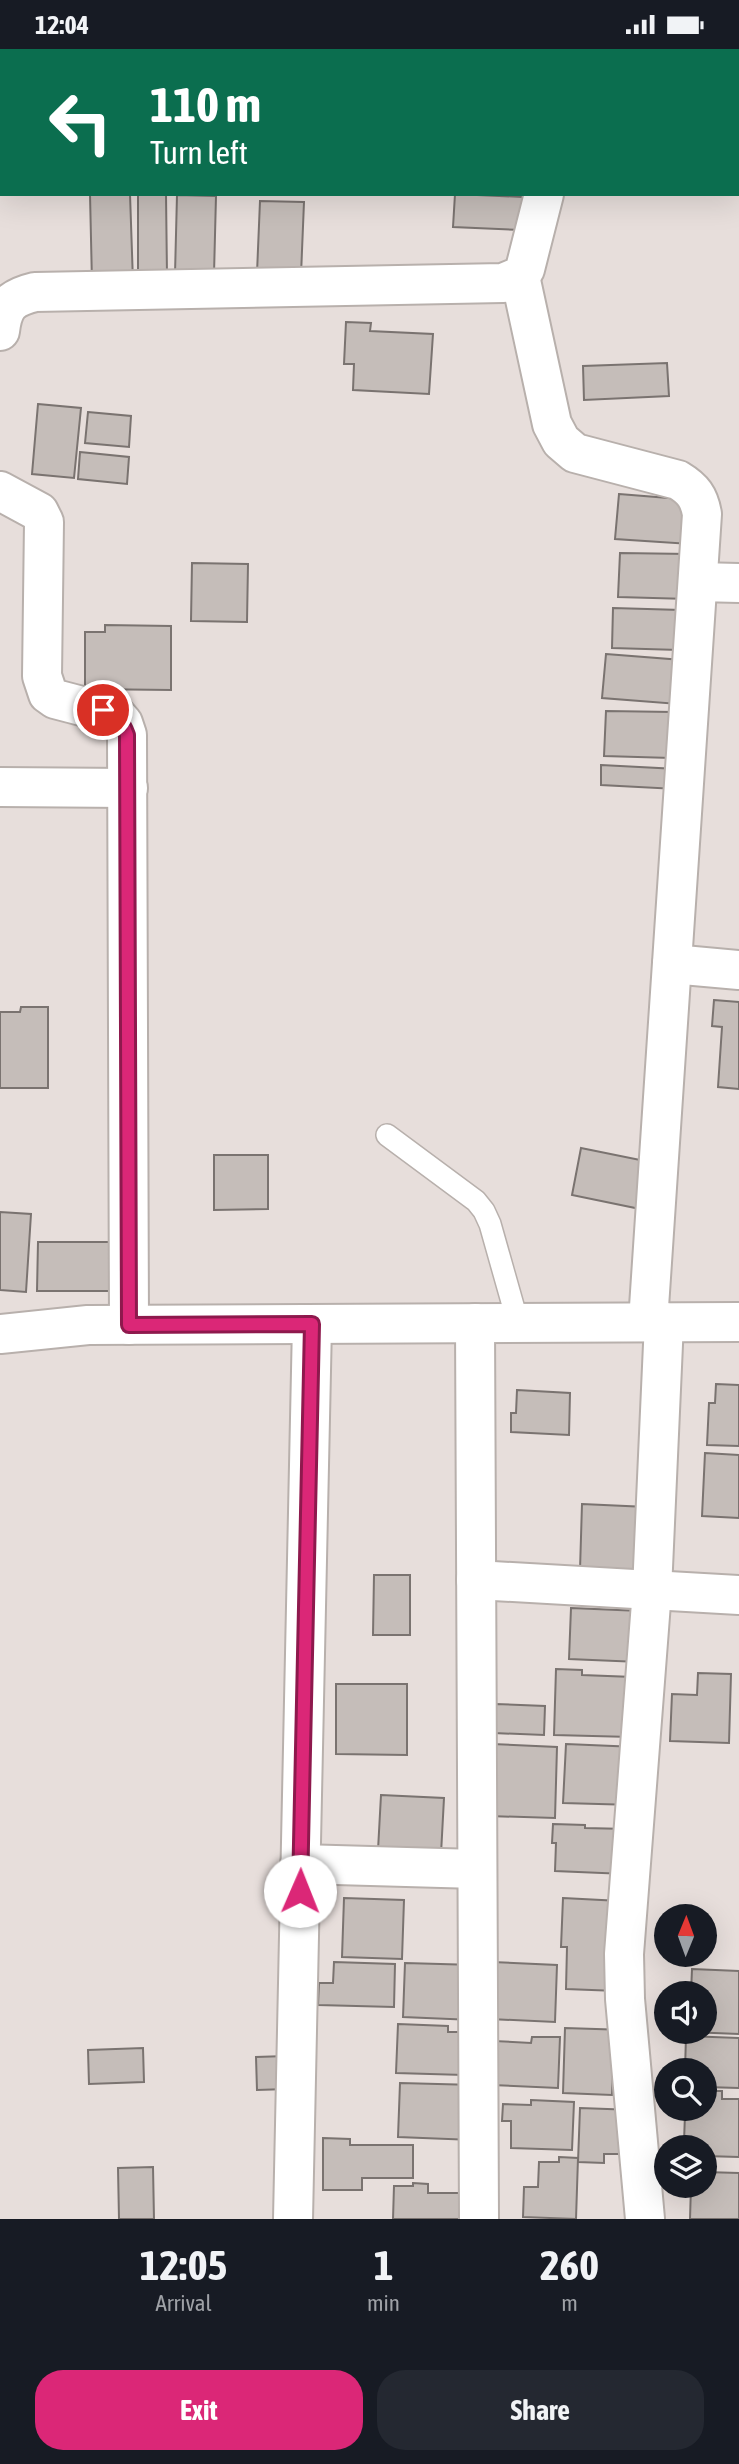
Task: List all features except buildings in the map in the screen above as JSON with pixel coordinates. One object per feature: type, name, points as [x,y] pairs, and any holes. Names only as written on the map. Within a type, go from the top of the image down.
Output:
[{"type":"street","points":[[0,331],[2,314],[10,302],[35,292],[503,283],[520,276],[525,269],[543,196]]},
{"type":"street","points":[[520,276],[552,424],[561,441],[575,453],[678,480],[692,488],[700,502],[702,514],[672,964],[656,1322],[652,1590],[624,1974],[645,2219]]},
{"type":"street","points":[[0,491],[39,512],[44,522],[42,676],[48,694],[55,699],[116,715],[123,723],[127,735],[129,1325]]},
{"type":"street","points":[[698,582],[739,583]]},
{"type":"street","points":[[0,787],[128,788]]},
{"type":"street","points":[[672,964],[739,970]]},
{"type":"street","points":[[0,1334],[88,1325],[739,1322]]},
{"type":"street","points":[[475,1323],[479,2219]]},
{"type":"street","points":[[293,2219],[312,1324]]},
{"type":"street","points":[[476,1580],[739,1595]]},
{"type":"street","points":[[300,1864],[477,1869]]},
{"type":"lane","points":[[387,1135],[475,1201],[484,1211],[518,1322]]},
{"type":"route","points":[[103,710],[116,715],[123,723],[127,735],[129,1325],[312,1324],[300,1891]]}]
